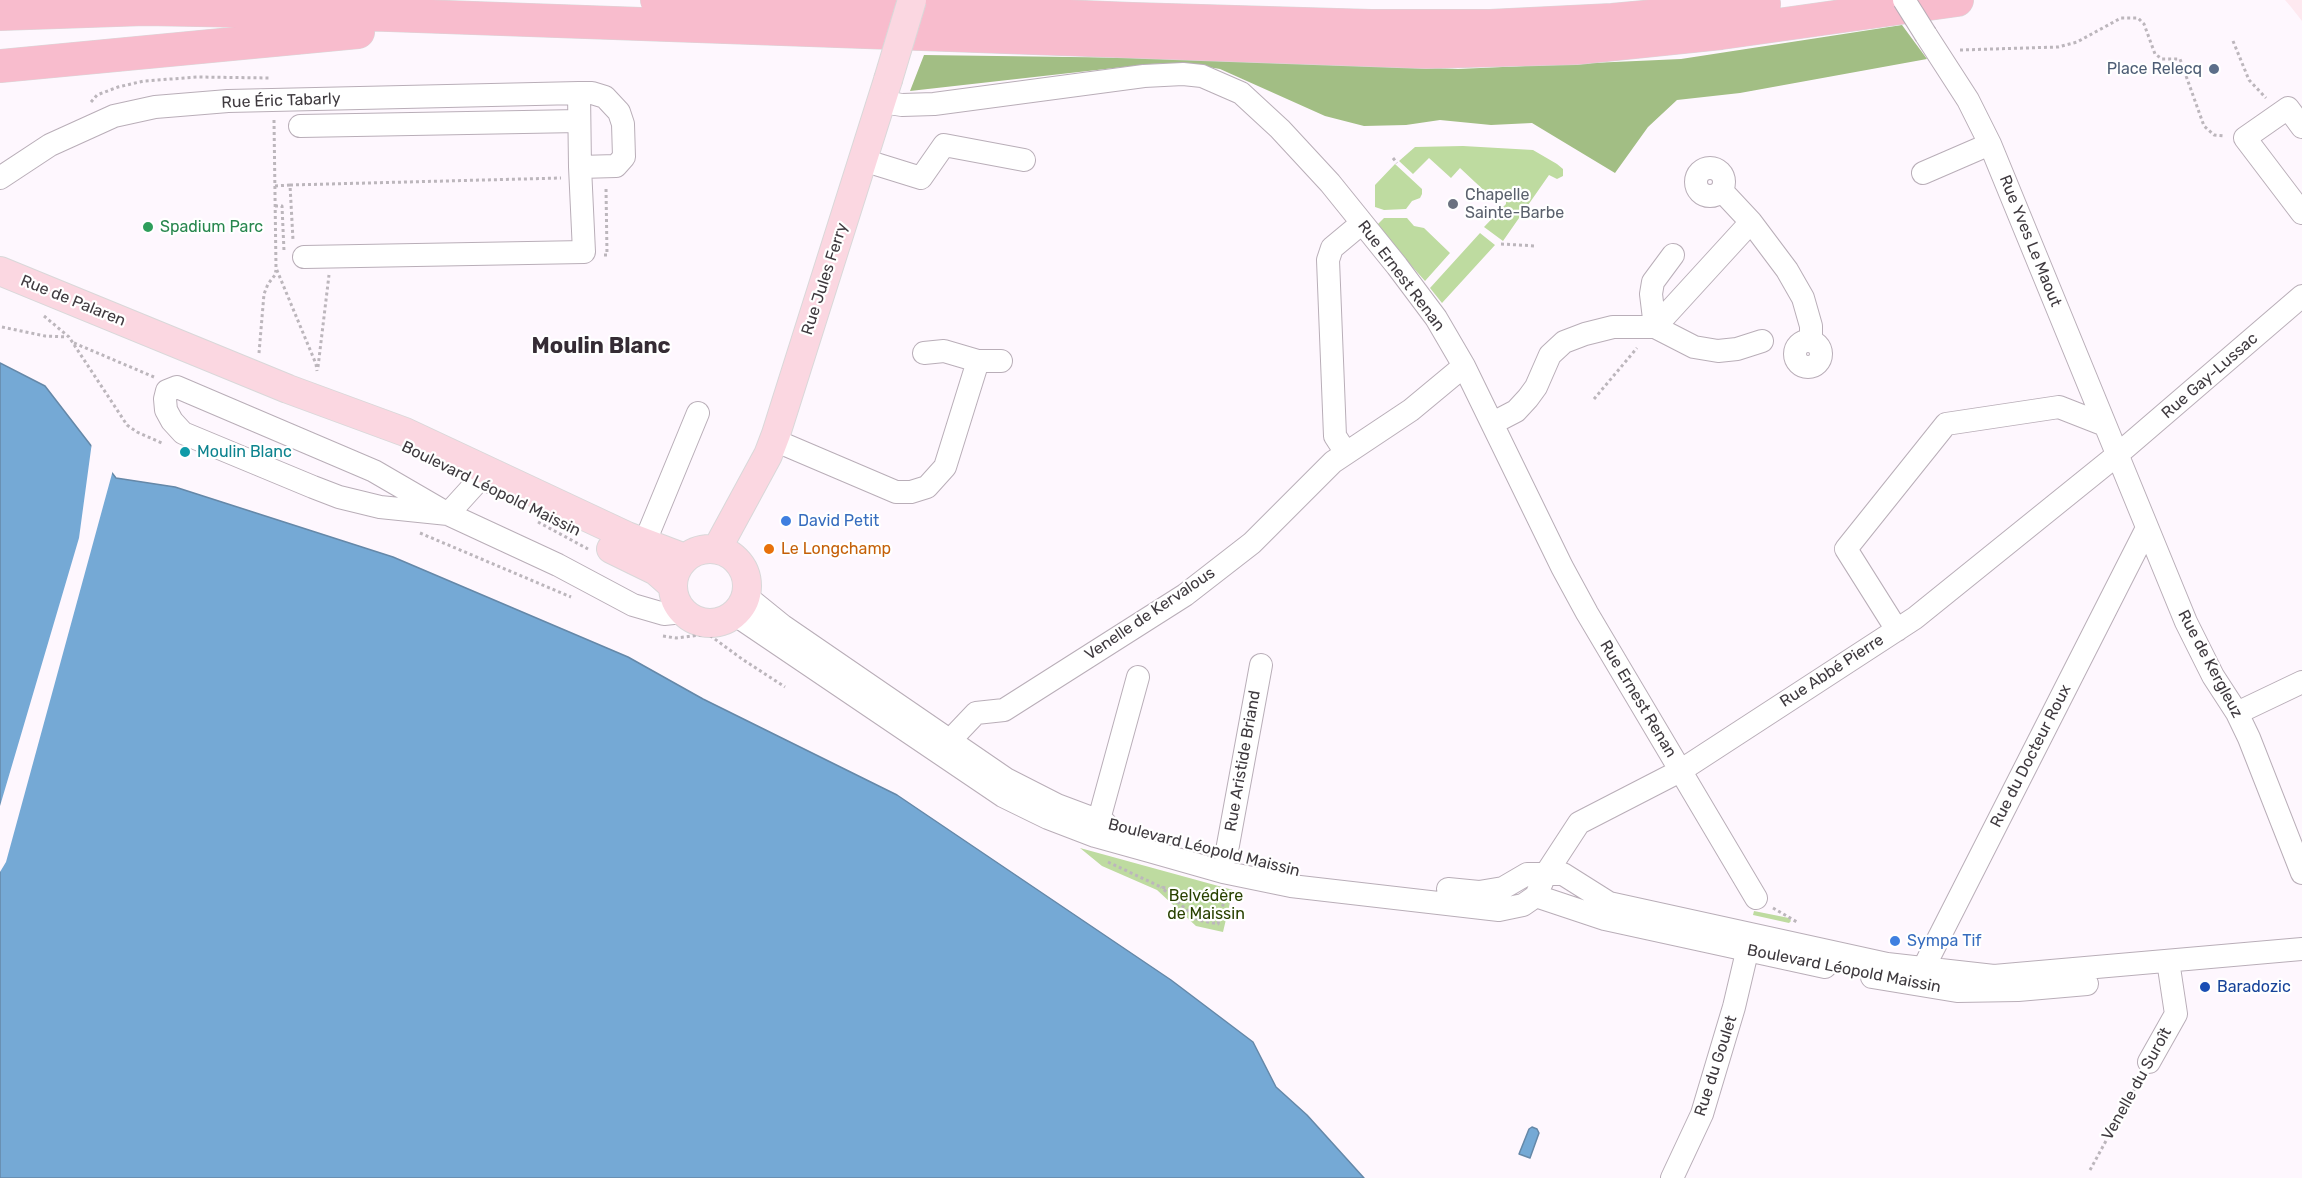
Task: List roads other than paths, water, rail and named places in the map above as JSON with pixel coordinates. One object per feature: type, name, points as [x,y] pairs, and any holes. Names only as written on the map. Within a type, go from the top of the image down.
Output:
[{"type":"highway","points":[[657,0],[1371,26],[1490,26],[1622,19],[1719,10],[1795,11],[1854,16],[1957,0]]},
{"type":"highway","points":[[0,14],[146,9],[1426,52],[1576,48],[1721,33],[1795,11],[1902,0]]},
{"type":"highway","points":[[0,66],[489,19]]},
{"type":"main road","name":"Rue Jules Ferry","points":[[717,549],[774,440],[912,0]]},
{"type":"main road","name":"Rue de Palaren","points":[[0,271],[146,331]]},
{"type":"main road","name":"Boulevard Léopold Maissin","points":[[146,331],[306,396],[405,432],[644,543],[685,558]]},
{"type":"main road","name":"Boulevard Léopold Maissin","points":[[306,396],[656,571],[672,586]]},
{"type":"main road","points":[[717,549],[735,558],[742,566],[748,586],[740,605],[727,620],[708,623],[691,618],[683,612],[675,600],[672,586],[676,571],[685,558],[700,550],[717,549]]},
{"type":"street","name":"Rue Yves Le Maout","points":[[1902,0],[1968,100],[1990,144],[2117,455]]},
{"type":"street","name":"Rue Ernest Renan","points":[[885,91],[902,105],[934,104],[1144,76],[1203,75],[1241,93],[1280,129],[1330,183],[1436,318],[1493,423],[1562,567],[1616,663],[1756,898]]},
{"type":"street","points":[[294,251],[584,252],[579,93]]},
{"type":"street","name":"Rue Éric Tabarly","points":[[0,178],[50,145],[114,116],[155,107],[274,100],[592,93],[605,97],[619,112],[623,124],[624,157],[616,166],[580,172]]},
{"type":"street","points":[[440,96],[441,124]]},
{"type":"street","points":[[345,99],[346,125]]},
{"type":"street","points":[[2302,127],[2288,108],[2245,138],[2302,213]]},
{"type":"street","points":[[300,126],[579,121]]},
{"type":"street","points":[[1923,173],[1990,144]]},
{"type":"street","points":[[863,160],[921,178],[944,145],[1024,160]]},
{"type":"street","points":[[1722,191],[1751,222],[1787,270],[1803,298],[1812,326],[1811,341]]},
{"type":"street","points":[[1655,327],[1751,222]]},
{"type":"street","points":[[1346,453],[1335,436],[1328,260],[1332,248],[1362,223]]},
{"type":"street","points":[[1655,327],[1651,308],[1653,282],[1673,255]]},
{"type":"street","name":"Rue Gay-Lussac","points":[[2117,455],[2302,296]]},
{"type":"street","points":[[1493,423],[1516,411],[1528,398],[1536,387],[1550,355],[1564,342],[1585,334],[1613,327],[1655,327],[1694,347],[1718,351],[1737,349],[1762,340]]},
{"type":"street","points":[[774,440],[896,492],[910,492],[927,487],[945,467],[990,362],[944,351],[924,353]]},
{"type":"street","name":"Venelle de Kervalous","points":[[947,748],[976,713],[1004,710],[1185,595],[1252,543],[1333,462],[1411,410],[1464,366]]},
{"type":"street","points":[[448,514],[380,507],[339,497],[183,433],[166,410],[167,391],[177,387],[374,471],[448,514],[558,565],[633,605],[664,614],[683,612]]},
{"type":"street","points":[[1897,630],[1846,549],[1946,424],[2059,407],[2105,426]]},
{"type":"street","points":[[644,543],[698,413]]},
{"type":"street","name":"Rue de Kergleuz","points":[[2117,455],[2191,631],[2213,676],[2237,713],[2302,873]]},
{"type":"street","name":"Rue Abbé Pierre","points":[[1545,875],[1579,823],[1680,771],[1915,618],[2117,455]]},
{"type":"street","points":[[448,514],[477,482],[484,480],[544,503],[550,499]]},
{"type":"street","name":"Rue du Docteur Roux","points":[[1920,977],[2147,528]]},
{"type":"street","name":"Boulevard Léopold Maissin","points":[[740,605],[761,630],[947,748],[1057,804],[1097,829],[1223,872],[1291,886],[1499,910],[1523,905],[1536,896],[1605,919],[1887,964],[1920,977],[2302,964]]},
{"type":"street","name":"Rue Aristide Briand","points":[[1226,856],[1261,665]]},
{"type":"street","points":[[1097,829],[1138,676]]},
{"type":"street","points":[[2237,713],[2302,682]]},
{"type":"street","name":"Boulevard Léopold Maissin","points":[[1097,829],[1155,839],[1293,873],[1479,892],[1503,888],[1527,874],[1563,874],[1609,903],[1749,942]]},
{"type":"street","points":[[1536,896],[1545,875]]},
{"type":"street","name":"Rue du Goulet","points":[[1671,1178],[1702,1114],[1734,1007],[1749,942]]},
{"type":"street","name":"Boulevard Léopold Maissin","points":[[2169,968],[2302,949]]},
{"type":"street","name":"Venelle du Suroît","points":[[2149,1062],[2176,1014],[2169,968]]},
{"type":"water","points":[[0,363],[45,386],[116,478],[175,487],[393,557],[628,657],[703,699],[897,795],[1171,980],[1253,1042],[1276,1087],[1307,1115],[1364,1178],[0,1178]]},
{"type":"water","points":[[1532,1127],[1539,1133],[1530,1158],[1519,1154],[1529,1129]]},
{"type":"place","name":"Place Relecq","points":[[2214,69]]},
{"type":"place","name":"Chapelle Sainte-Barbe","points":[[1453,204]]},
{"type":"place","name":"Spadium Parc","points":[[148,227]]},
{"type":"place","name":"Moulin Blanc","points":[[185,452]]},
{"type":"place","name":"David Petit","points":[[786,521]]},
{"type":"place","name":"Le Longchamp","points":[[769,549]]},
{"type":"place","name":"Sympa Tif","points":[[1895,941]]},
{"type":"place","name":"Baradozic","points":[[2205,987]]},
{"type":"district","name":"Moulin Blanc","points":[[601,347]]},
{"type":"park label","name":"Belvédère de Maissin","points":[[1206,905]]}]
